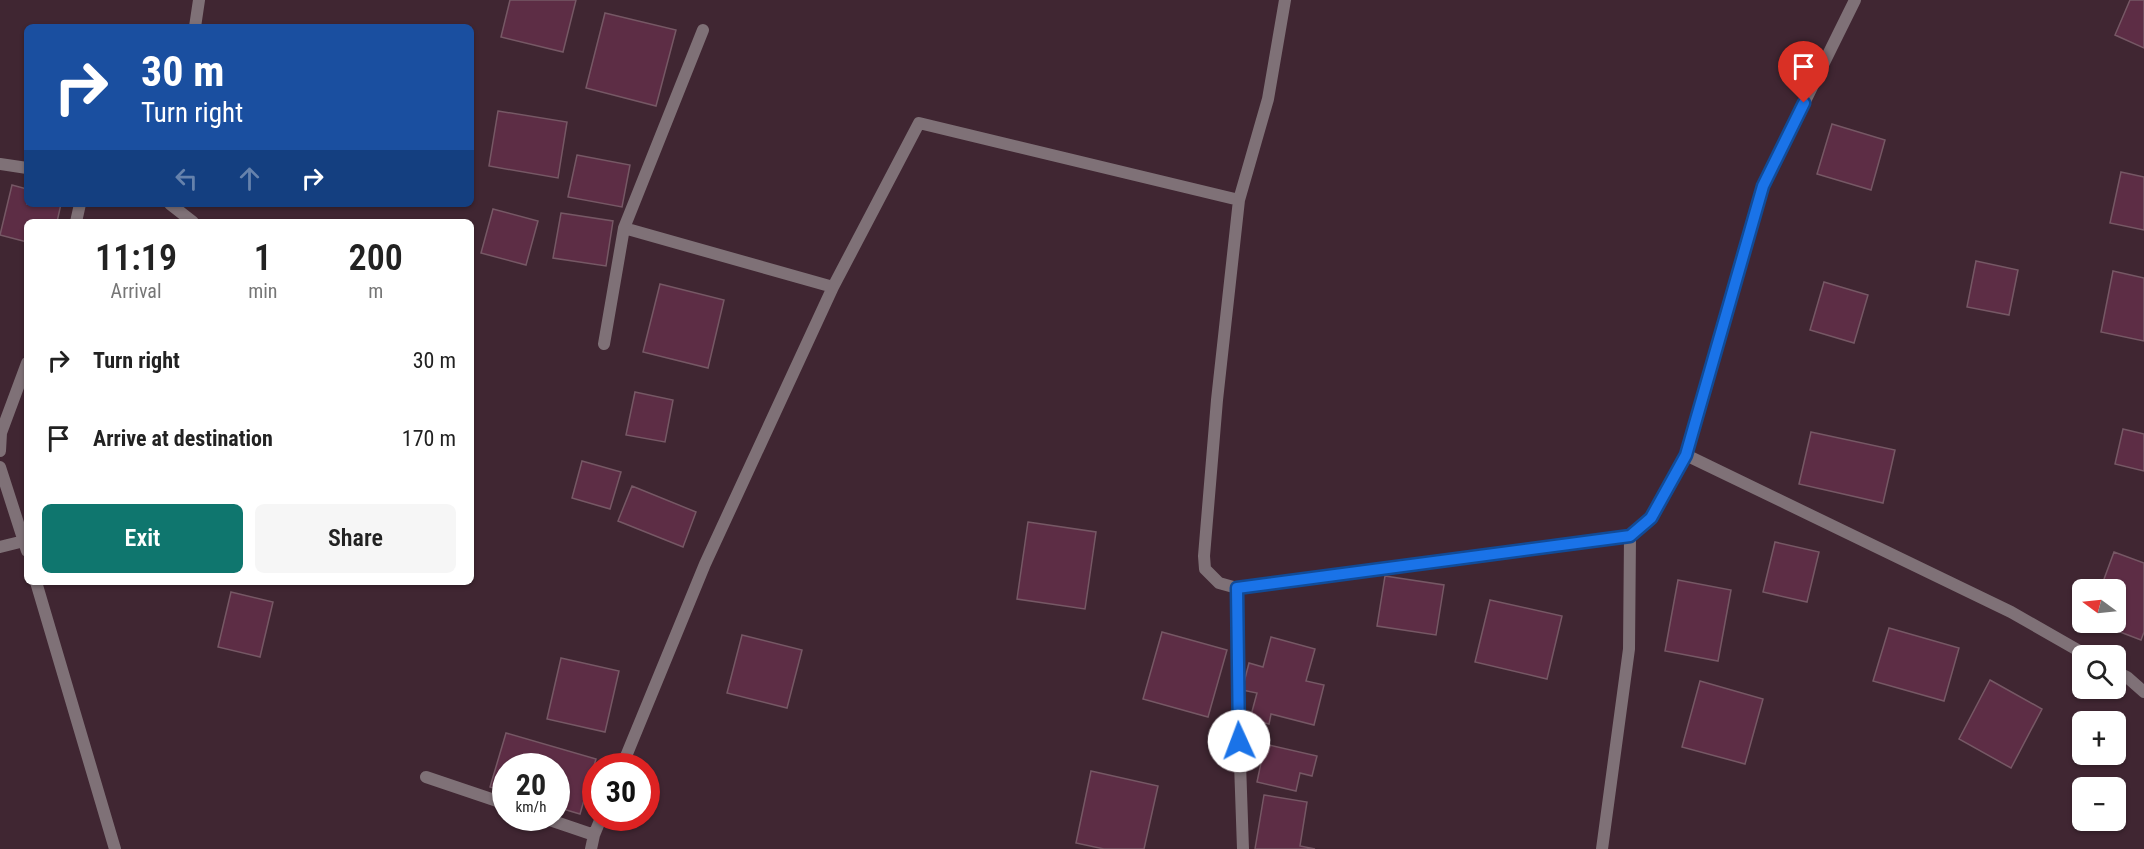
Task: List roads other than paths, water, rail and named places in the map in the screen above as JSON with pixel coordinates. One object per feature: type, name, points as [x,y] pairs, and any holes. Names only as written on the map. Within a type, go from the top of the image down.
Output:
[{"type":"street","points":[[195,24],[199,0]]},
{"type":"street","points":[[1285,0],[1268,99],[1239,200],[1217,400],[1204,556],[1205,569],[1219,583],[1237,588],[1630,536],[1651,518],[1686,455],[1763,186],[1855,0]]},
{"type":"street","points":[[604,344],[624,228],[703,30]]},
{"type":"street","points":[[627,753],[705,564],[833,287],[919,123],[1239,200]]},
{"type":"street","points":[[0,164],[24,168]]},
{"type":"street","points":[[174,207],[189,219]]},
{"type":"street","points":[[624,228],[833,287]]},
{"type":"street","points":[[0,451],[1,430],[24,371]]},
{"type":"street","points":[[1686,455],[2011,612],[2072,647]]},
{"type":"street","points":[[0,467],[24,543]]},
{"type":"street","points":[[1602,849],[1629,649],[1630,536]]},
{"type":"street","points":[[0,547],[24,546]]},
{"type":"street","points":[[37,585],[115,849]]},
{"type":"street","points":[[1237,588],[1237,677],[1243,849]]},
{"type":"street","points":[[2126,676],[2144,692]]},
{"type":"street","points":[[426,777],[492,799]]},
{"type":"street","points":[[570,827],[594,835]]},
{"type":"street","points":[[591,849],[596,831]]}]
